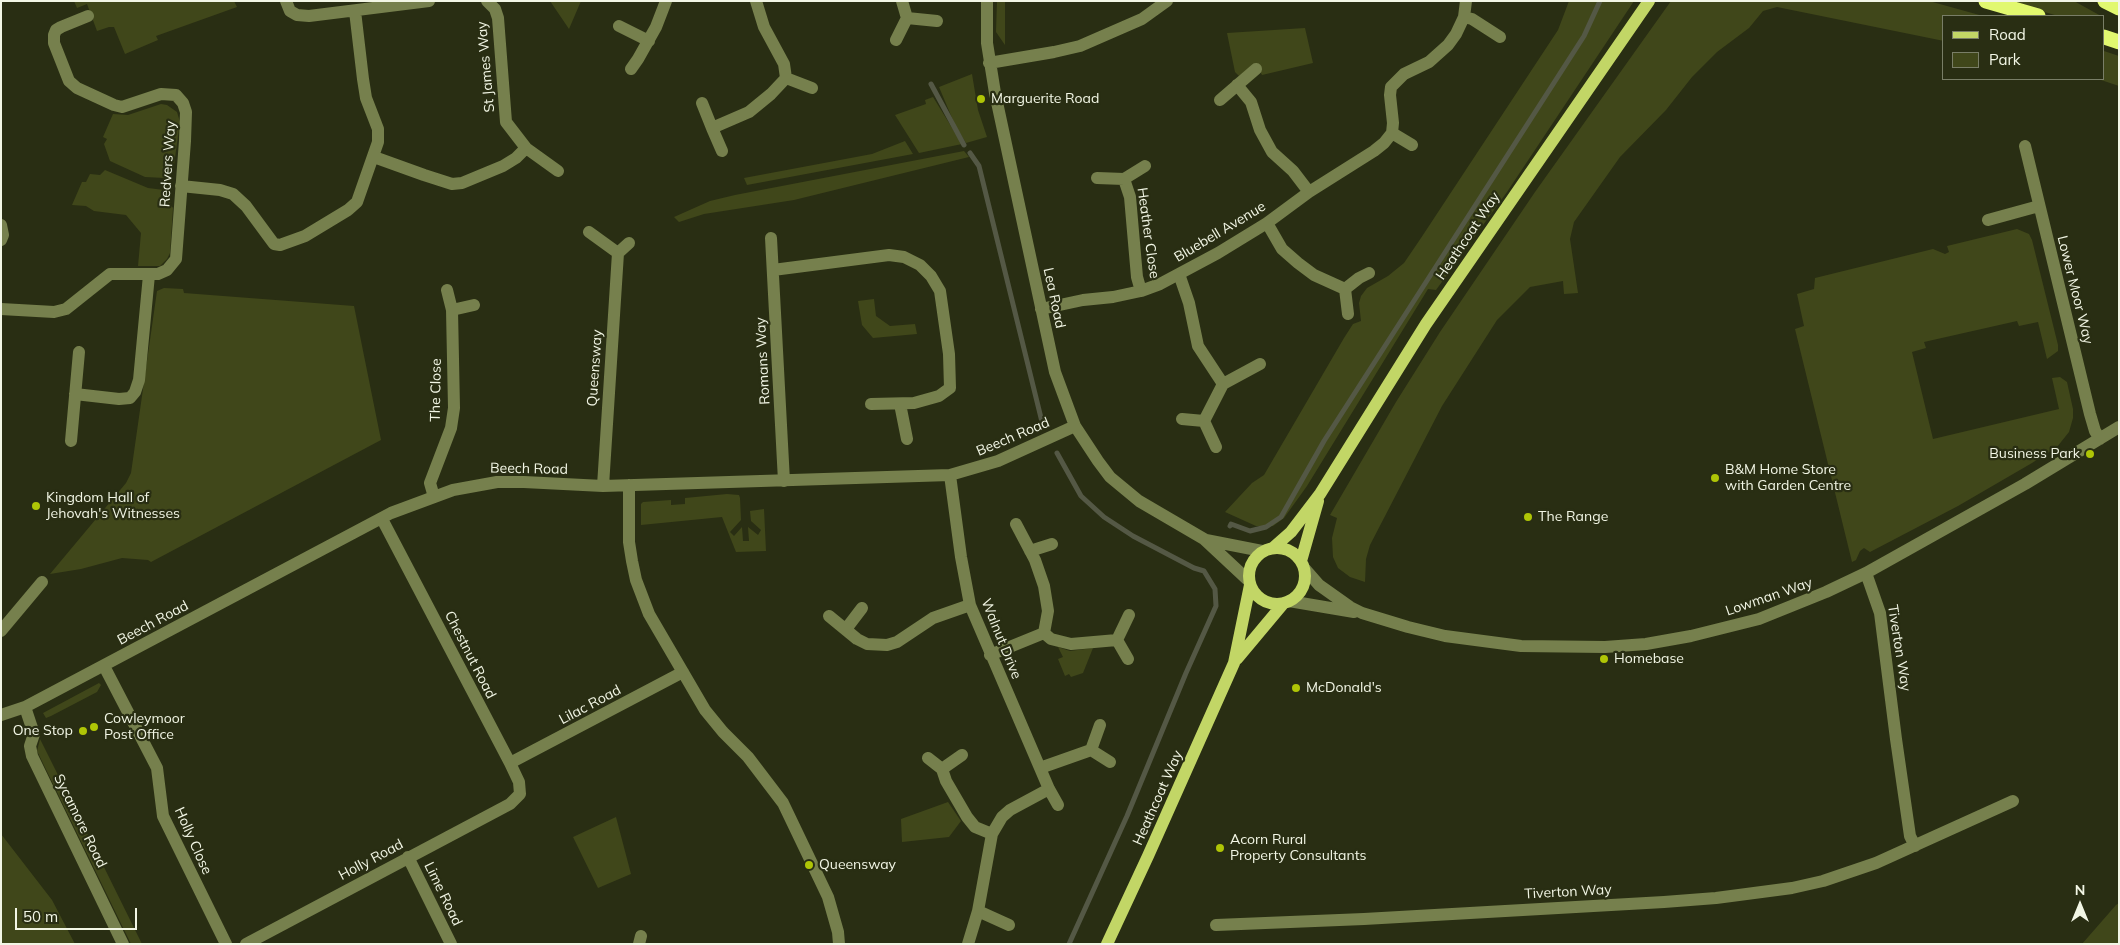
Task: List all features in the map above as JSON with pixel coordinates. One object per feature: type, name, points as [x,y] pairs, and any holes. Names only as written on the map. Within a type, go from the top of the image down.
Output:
[{"type":"highway","points":[[1986,1],[2035,15]]},
{"type":"highway","points":[[2106,1],[2119,8]]},
{"type":"highway","points":[[2105,37],[2119,42]]},
{"type":"main road","name":"Heathcoat Way","points":[[1268,549],[1291,532],[1320,494],[1426,324],[1649,1]]},
{"type":"main road","name":"Heathcoat Way","points":[[1303,565],[1320,494]]},
{"type":"main road","points":[[1268,549],[1290,550],[1303,565],[1305,579],[1303,588],[1297,596],[1286,602],[1267,603],[1259,599],[1249,583],[1251,564],[1268,549]]},
{"type":"main road","name":"Heathcoat Way","points":[[1107,944],[1234,663],[1249,583]]},
{"type":"main road","name":"Heathcoat Way","points":[[1234,663],[1286,602]]},
{"type":"street","points":[[286,1],[290,11],[297,15],[309,16],[429,1]]},
{"type":"street","name":"St James Way","points":[[487,1],[494,9],[498,18],[506,122],[526,148],[558,171]]},
{"type":"street","points":[[631,69],[649,41],[666,1]]},
{"type":"street","points":[[756,1],[764,27],[784,64],[786,78]]},
{"type":"street","points":[[896,40],[907,18],[902,1]]},
{"type":"street","name":"Lea Road","points":[[987,1],[989,64],[1055,372],[1075,426],[1110,477],[1139,501],[1204,539],[1249,583]]},
{"type":"street","points":[[989,64],[1080,46],[1142,19],[1167,1]]},
{"type":"street","points":[[1412,145],[1392,133],[1394,123],[1390,95],[1391,87],[1404,74],[1429,62],[1456,34],[1464,17],[1466,1]]},
{"type":"street","points":[[182,186],[220,190],[233,194],[246,206],[274,244],[280,245],[305,236],[348,210],[357,202],[374,157],[378,142],[378,130],[366,98],[355,10]]},
{"type":"street","name":"Redvers Way","points":[[1,309],[54,312],[66,309],[110,274],[149,275],[167,270],[176,259],[186,112],[183,103],[176,95],[161,94],[122,107],[77,88],[70,81],[54,43],[54,35],[61,27],[88,16]]},
{"type":"street","points":[[1464,17],[1500,37]]},
{"type":"street","points":[[907,18],[937,20]]},
{"type":"street","points":[[619,26],[649,41]]},
{"type":"street","points":[[1220,100],[1256,70]]},
{"type":"street","points":[[786,78],[812,88]]},
{"type":"street","points":[[712,128],[749,112],[771,94],[786,78]]},
{"type":"street","points":[[1237,85],[1251,102],[1260,130],[1272,152],[1293,171],[1309,192]]},
{"type":"street","points":[[702,103],[722,152]]},
{"type":"street","name":"Bluebell Avenue","points":[[1041,309],[1141,291],[1179,274],[1267,223],[1309,192],[1374,151],[1392,133]]},
{"type":"street","name":"Lower Moor Way","points":[[2025,146],[2090,414],[2095,431],[2100,439]]},
{"type":"street","points":[[374,157],[452,184],[462,183],[503,166],[516,158],[526,148]]},
{"type":"street","name":"Heather Close","points":[[1096,178],[1124,179],[1145,166]]},
{"type":"street","name":"Heather Close","points":[[1124,179],[1130,197],[1136,277],[1141,291]]},
{"type":"street","points":[[1988,220],[2039,206]]},
{"type":"street","points":[[1267,223],[1282,249],[1298,263],[1314,275],[1345,289]]},
{"type":"street","points":[[1,225],[3,235],[1,240]]},
{"type":"street","points":[[588,232],[618,253],[629,242]]},
{"type":"street","name":"Romans Way","points":[[771,238],[784,481]]},
{"type":"street","name":"Queensway","points":[[603,486],[618,253]]},
{"type":"street","points":[[773,270],[889,255],[904,258],[920,265],[931,276],[940,291],[949,354],[950,388],[939,396],[900,404],[871,404]]},
{"type":"street","points":[[1345,289],[1369,273]]},
{"type":"street","points":[[1179,274],[1189,303],[1198,346],[1224,384]]},
{"type":"street","points":[[75,394],[119,399],[130,398],[135,392],[138,380],[149,275]]},
{"type":"street","points":[[1345,289],[1348,314]]},
{"type":"street","name":"The Close","points":[[434,496],[430,483],[451,428],[454,408],[452,310],[447,290]]},
{"type":"street","points":[[452,310],[474,305]]},
{"type":"street","points":[[71,441],[79,352]]},
{"type":"street","points":[[1204,421],[1224,384],[1260,364]]},
{"type":"street","points":[[900,404],[907,439]]},
{"type":"street","points":[[1182,418],[1204,421]]},
{"type":"street","points":[[1204,421],[1216,447]]},
{"type":"street","name":"Beech Road","points":[[1,715],[25,707],[403,508],[453,490],[497,482],[603,486],[950,475],[998,462],[1075,426]]},
{"type":"street","name":"Lowman Way","points":[[1303,565],[1319,585],[1350,607],[1362,613],[1408,628],[1487,643],[1570,648],[1646,644],[1692,636],[1759,619],[1826,592],[1866,573],[2025,484],[2119,427]]},
{"type":"street","name":"Walnut Drive","points":[[950,475],[970,605],[990,655],[1049,789],[1058,805]]},
{"type":"street","points":[[628,485],[629,542],[636,580],[650,614],[705,710],[748,757],[783,803],[828,897],[838,932],[838,944]]},
{"type":"street","name":"Chestnut Road","points":[[382,519],[510,763],[520,789],[517,799],[510,804]]},
{"type":"street","points":[[1016,524],[1040,574],[1047,601],[1048,611],[1044,633]]},
{"type":"street","name":"Lea Road","points":[[1204,539],[1268,549]]},
{"type":"street","points":[[1030,551],[1052,544]]},
{"type":"street","name":"Tiverton Way","points":[[1866,573],[1880,613],[1910,836],[1915,846]]},
{"type":"street","points":[[1,631],[42,582]]},
{"type":"street","name":"Lowman Way","points":[[1286,602],[1362,613]]},
{"type":"street","points":[[829,616],[867,644],[887,645],[897,642],[932,618],[970,605]]},
{"type":"street","points":[[846,629],[862,608]]},
{"type":"street","points":[[1117,640],[1129,615]]},
{"type":"street","points":[[1044,633],[1051,639],[1071,644],[1117,640]]},
{"type":"street","points":[[990,655],[1044,633]]},
{"type":"street","points":[[1117,640],[1128,659]]},
{"type":"street","name":"Holly Close","points":[[104,666],[156,768],[163,816],[226,944]]},
{"type":"street","name":"Lilac Road","points":[[510,763],[683,672]]},
{"type":"street","name":"Sycamore Road","points":[[25,707],[34,734],[30,746],[32,756],[123,944]]},
{"type":"street","points":[[1091,750],[1100,725]]},
{"type":"street","points":[[1040,768],[1091,750]]},
{"type":"street","points":[[1091,750],[1110,762]]},
{"type":"street","points":[[942,769],[962,755]]},
{"type":"street","points":[[928,758],[942,769],[946,781],[966,817],[976,827],[992,834]]},
{"type":"street","points":[[968,944],[978,910],[992,834],[1002,817],[1010,810],[1049,789]]},
{"type":"street","name":"Tiverton Way","points":[[1216,925],[1364,919],[1716,898],[1792,888],[1823,881],[1876,863],[2013,801]]},
{"type":"street","name":"Holly Road","points":[[246,944],[510,804]]},
{"type":"street","name":"Lime Road","points":[[408,857],[451,944]]},
{"type":"street","points":[[978,910],[1009,925]]},
{"type":"green space","points":[[74,1],[234,1],[237,7],[156,36],[158,40],[125,54],[114,27],[97,31],[87,4],[77,8]]},
{"type":"green space","points":[[550,1],[581,1],[569,29]]},
{"type":"green space","points":[[997,1],[1005,1],[1005,45],[996,32]]},
{"type":"green space","points":[[1569,1],[1634,1],[1507,192],[1436,290],[1428,289],[1307,486],[1284,518],[1273,526],[1256,526],[1225,512],[1252,483],[1264,475],[1344,338],[1353,324],[1361,321],[1359,303],[1361,296],[1367,288],[1388,276],[1404,263],[1558,30]]},
{"type":"green space","points":[[1671,1],[1929,1],[1979,15],[1942,15],[1942,41],[1777,7],[1763,11],[1749,28],[1717,52],[1692,77],[1666,110],[1620,157],[1574,222],[1570,239],[1578,293],[1564,294],[1563,281],[1530,287],[1497,320],[1442,406],[1370,545],[1366,559],[1365,582],[1350,577],[1338,568],[1333,557],[1332,538],[1337,518],[1330,515],[1396,402],[1440,332],[1535,192]]},
{"type":"green space","points":[[2008,1],[2074,1],[2099,15],[2055,15]]},
{"type":"green space","points":[[1305,28],[1313,63],[1262,75],[1255,63],[1239,76],[1235,72],[1227,33]]},
{"type":"green space","points":[[2105,51],[2119,56],[2119,86],[2101,80],[2105,80]]},
{"type":"green space","points":[[972,74],[978,110],[987,137],[966,143],[955,125],[939,87]]},
{"type":"green space","points":[[933,97],[962,144],[919,153],[895,115],[926,104],[925,100]]},
{"type":"green space","points":[[161,104],[167,105],[177,112],[180,122],[173,172],[165,178],[145,177],[110,161],[104,144],[107,139],[103,137],[113,114],[128,115]]},
{"type":"green space","points":[[905,141],[913,154],[747,185],[744,178],[872,154]]},
{"type":"green space","points":[[964,151],[969,157],[794,200],[704,214],[679,222],[674,217],[710,201],[735,195]]},
{"type":"green space","points":[[105,170],[148,188],[164,190],[171,195],[170,204],[173,208],[170,253],[160,266],[138,266],[141,233],[126,215],[94,211],[86,206],[72,205],[82,182],[86,182],[90,174],[100,175]]},
{"type":"green space","points":[[2017,229],[2029,234],[2032,240],[2058,351],[2047,359],[2038,322],[2019,326],[2017,321],[1924,342],[1926,348],[1912,352],[1933,439],[2059,409],[2052,378],[2060,377],[2067,382],[2073,409],[2073,418],[2069,432],[2057,447],[2032,463],[1958,506],[1870,552],[1864,548],[1860,551],[1856,560],[1852,562],[1795,329],[1804,326],[1797,294],[1814,289],[1815,278],[1933,249],[1945,254],[1949,252],[1947,246]]},
{"type":"green space","points":[[164,288],[183,289],[184,293],[354,306],[381,440],[151,562],[148,560],[122,558],[81,569],[50,574],[126,483],[131,473],[157,291]]},
{"type":"green space","points":[[874,299],[876,316],[890,326],[915,324],[917,334],[873,338],[862,325],[858,301]]},
{"type":"green space","points":[[727,494],[739,495],[741,520],[730,532],[734,536],[742,527],[743,541],[749,541],[748,527],[758,535],[761,530],[751,521],[750,511],[764,509],[766,551],[736,552],[722,517],[641,525],[641,504],[643,502],[671,500],[671,505],[685,504],[685,498]]},
{"type":"green space","points":[[1058,647],[1070,651],[1093,648],[1083,673],[1071,677],[1069,674],[1065,676],[1058,659],[1063,657]]},
{"type":"green space","points":[[99,683],[101,685],[97,692],[46,718],[43,713]]},
{"type":"green space","points":[[40,739],[142,944],[131,944],[37,751]]},
{"type":"green space","points":[[948,802],[961,821],[949,837],[902,842],[901,819]]},
{"type":"green space","points":[[616,817],[631,874],[598,888],[573,837]]},
{"type":"green space","points":[[1,834],[52,900],[75,944],[1,944]]},
{"type":"green space","points":[[2119,903],[2119,944],[2082,944],[2116,905]]},
{"type":"waterway","points":[[1230,526],[1231,524],[1250,531],[1266,527],[1281,517],[1324,441],[1584,36],[1600,1]]},
{"type":"waterway","points":[[931,84],[964,145]]},
{"type":"waterway","points":[[970,153],[979,166],[1043,426]]},
{"type":"waterway","points":[[1057,453],[1081,496],[1104,517],[1133,536],[1194,568],[1204,571],[1215,589],[1216,606],[1127,816],[1069,944]]},
{"type":"place","name":"Marguerite Road","points":[[981,99]]},
{"type":"place","name":"Business Park","points":[[2090,454]]},
{"type":"place","name":"B&M Home Store with Garden Centre","points":[[1715,478]]},
{"type":"place","name":"Kingdom Hall of Jehovah's Witnesses","points":[[36,506]]},
{"type":"place","name":"The Range","points":[[1528,517]]},
{"type":"place","name":"Homebase","points":[[1604,659]]},
{"type":"place","name":"McDonald's","points":[[1296,688]]},
{"type":"place","name":"Cowleymoor Post Office","points":[[94,727]]},
{"type":"place","name":"One Stop","points":[[83,731]]},
{"type":"place","name":"Acorn Rural Property Consultants","points":[[1220,848]]},
{"type":"place","name":"Queensway","points":[[809,865]]}]
